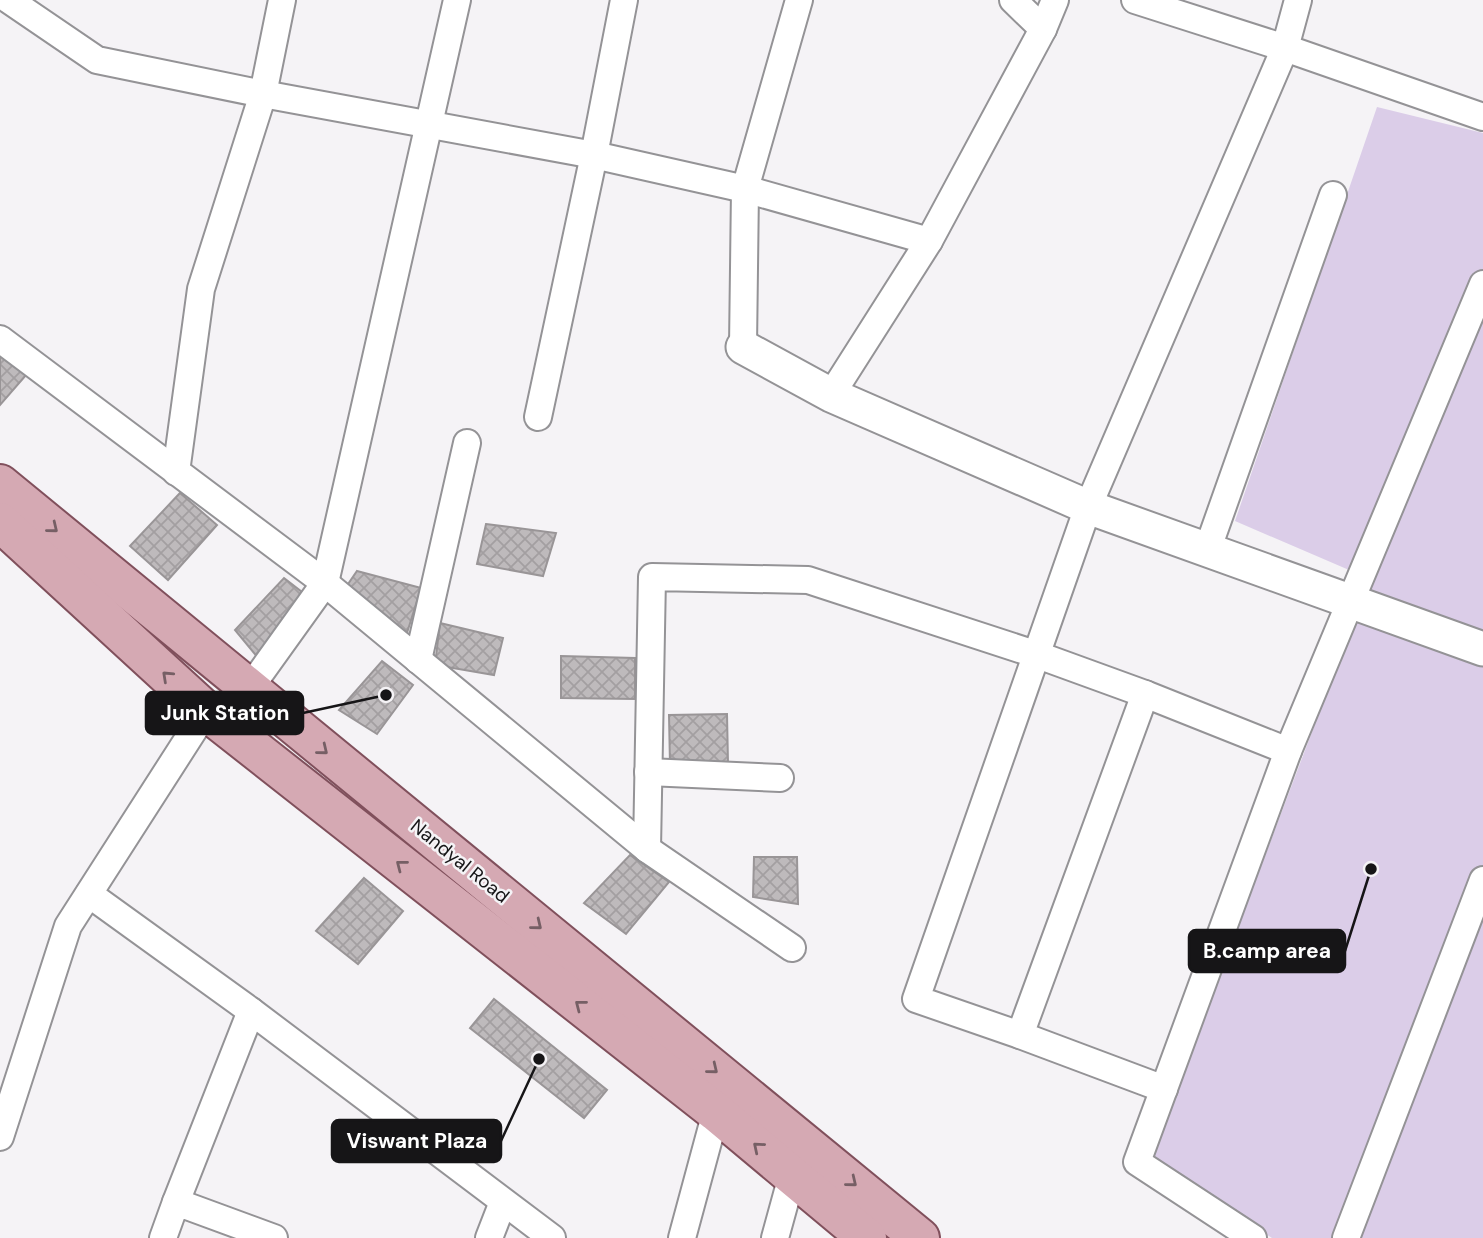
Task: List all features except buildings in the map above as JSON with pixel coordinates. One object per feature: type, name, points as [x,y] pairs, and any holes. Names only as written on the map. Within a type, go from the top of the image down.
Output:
[{"type":"main road","name":"Nandyal Road","points":[[0,484],[920,1238]]},
{"type":"main road","name":"Nandyal Road","points":[[0,522],[206,711],[716,1112],[867,1238]]},
{"type":"street","points":[[9,0],[97,60],[263,94],[594,155],[745,189],[929,241]]},
{"type":"street","points":[[176,472],[201,289],[263,94],[282,0]]},
{"type":"street","points":[[249,689],[325,583],[457,0]]},
{"type":"street","points":[[538,417],[624,0]]},
{"type":"street","points":[[799,0],[745,189],[743,346],[831,395],[1088,507],[1483,649]]},
{"type":"street","points":[[1013,0],[1043,29]]},
{"type":"street","points":[[831,395],[929,241],[1043,29],[1055,0]]},
{"type":"street","points":[[1135,0],[1285,48],[1483,117]]},
{"type":"street","points":[[1164,1089],[916,999],[1088,507],[1285,48],[1298,0]]},
{"type":"street","points":[[1208,548],[1333,195]]},
{"type":"street","points":[[1253,1238],[1137,1162],[1288,751],[1483,284]]},
{"type":"street","points":[[0,338],[325,583],[647,849],[792,948]]},
{"type":"street","points":[[418,660],[467,443]]},
{"type":"street","points":[[647,849],[652,577],[808,580],[1035,654],[1288,751]]},
{"type":"street","points":[[1020,1035],[1145,694]]},
{"type":"street","points":[[0,1137],[7,1094],[68,926],[206,711]]},
{"type":"street","points":[[648,772],[780,778]]},
{"type":"street","points":[[1346,1238],[1483,880]]},
{"type":"street","points":[[89,894],[251,1011],[552,1238]]},
{"type":"street","points":[[163,1238],[251,1011]]},
{"type":"street","points":[[682,1238],[716,1112]]},
{"type":"street","points":[[775,1238],[792,1176]]},
{"type":"street","points":[[176,1202],[274,1238]]},
{"type":"street","points":[[489,1238],[503,1202]]},
{"type":"shaded area","points":[[1377,107],[1483,133],[1483,1238],[1272,1238],[1150,1159],[1370,579],[1235,521]]},
{"type":"place","name":"Junk Station","points":[[386,695]]},
{"type":"place","name":"B.camp area","points":[[1371,869]]},
{"type":"place","name":"Viswant Plaza","points":[[539,1059]]}]
